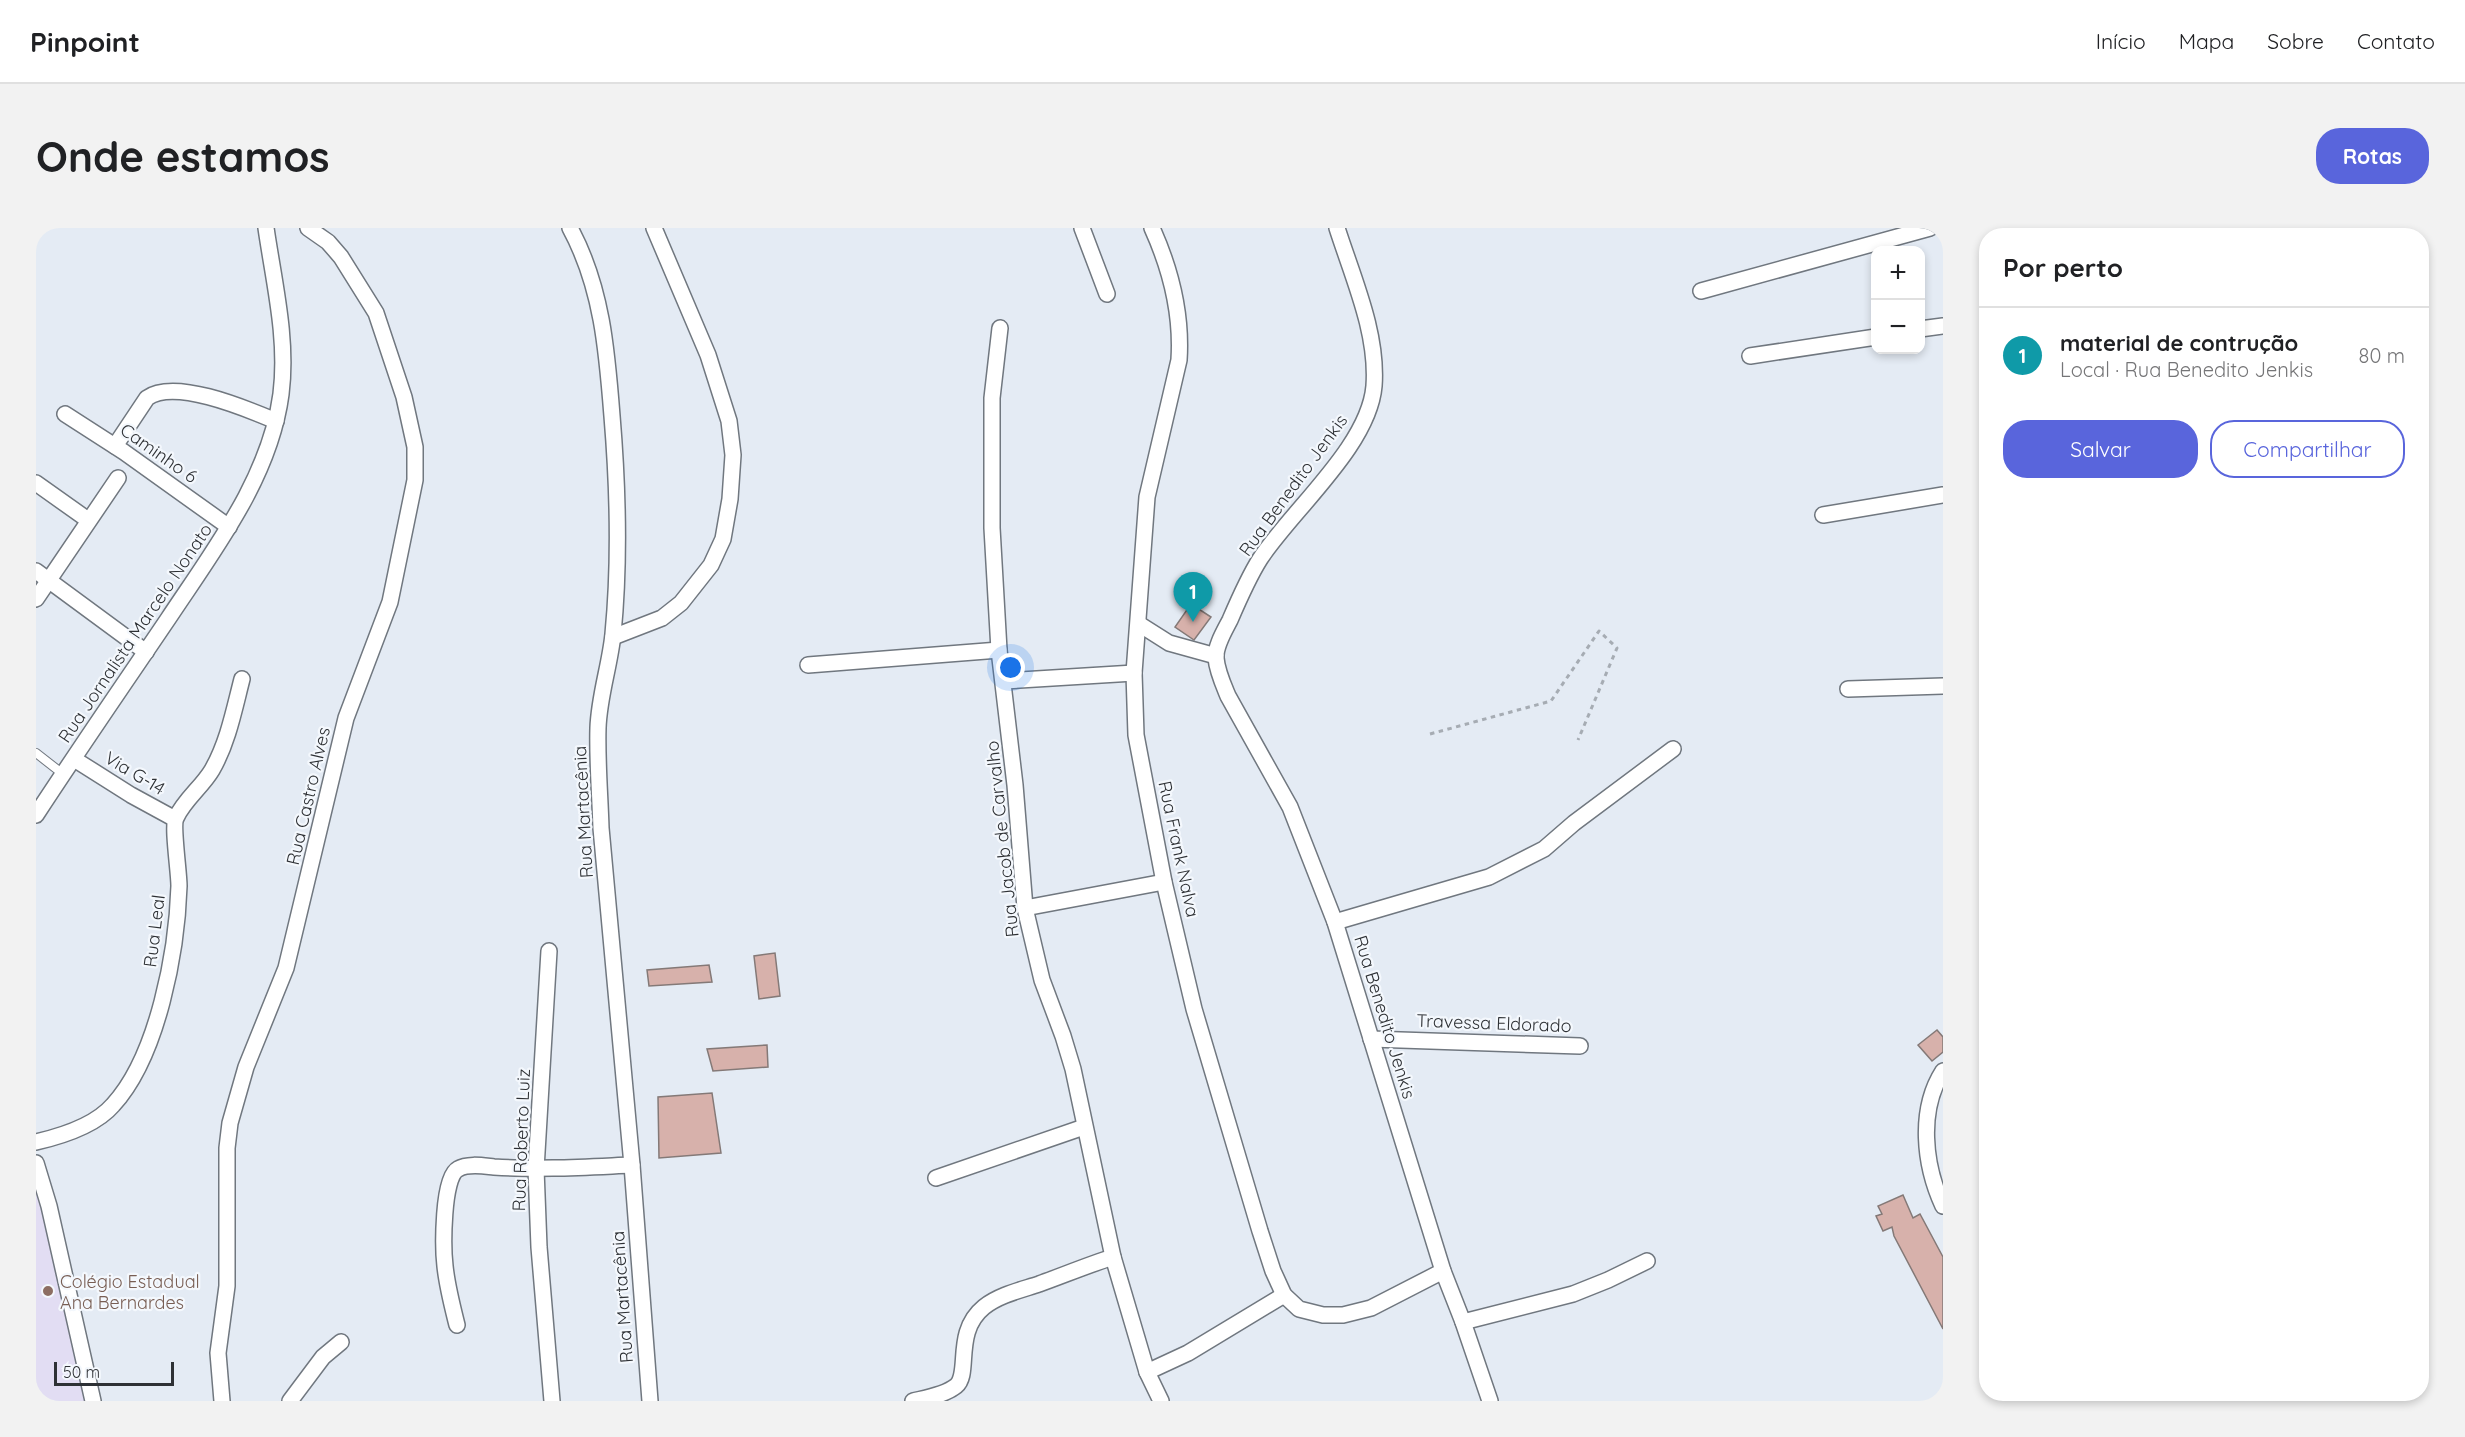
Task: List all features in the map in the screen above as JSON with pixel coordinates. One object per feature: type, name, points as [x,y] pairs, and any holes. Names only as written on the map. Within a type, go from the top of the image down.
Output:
[{"type":"street","name":"Rua Jornalista Marcelo Nonato","points":[[36,815],[229,527],[258,469],[276,421],[281,393],[283,356],[266,228]]},
{"type":"street","name":"Rua Castro Alves","points":[[222,1401],[218,1353],[227,1286],[227,1148],[230,1123],[246,1067],[286,968],[346,718],[390,602],[415,480],[415,447],[404,397],[376,313],[341,257],[327,242],[308,228]]},
{"type":"street","name":"Rua Martacênia","points":[[570,228],[596,288],[607,347],[616,458],[617,587],[613,637],[598,727],[598,771],[650,1401]]},
{"type":"street","points":[[613,637],[662,618],[681,603],[711,565],[723,538],[730,499],[733,455],[729,421],[708,355],[654,228]]},
{"type":"street","points":[[1082,228],[1107,294]]},
{"type":"street","name":"Rua Frank Nalva","points":[[1152,228],[1169,273],[1178,309],[1180,338],[1176,371],[1147,497],[1142,541],[1134,673],[1136,735],[1164,882],[1194,1009],[1260,1232],[1284,1295]]},
{"type":"street","name":"Rua Benedito Jenkis","points":[[1337,228],[1367,322],[1374,357],[1374,387],[1368,412],[1334,468],[1260,559],[1240,598],[1216,656],[1228,696],[1290,807],[1335,922],[1443,1271],[1490,1401]]},
{"type":"street","points":[[1701,291],[1930,228]]},
{"type":"street","points":[[1925,328],[1943,326]]},
{"type":"street","name":"Rua Jacob de Carvalho","points":[[1000,328],[992,398],[992,528],[999,650],[1020,827],[1025,908],[1041,980],[1073,1069],[1113,1257],[1147,1372],[1161,1401]]},
{"type":"street","points":[[1750,357],[1871,338]]},
{"type":"street","points":[[115,446],[147,398],[154,393],[166,391],[226,400],[276,421]]},
{"type":"street","name":"Caminho 6","points":[[65,414],[115,446],[229,527]]},
{"type":"street","points":[[36,598],[42,575],[88,520],[118,478]]},
{"type":"street","points":[[36,483],[88,520]]},
{"type":"street","points":[[1823,515],[1943,495]]},
{"type":"street","points":[[42,575],[146,652]]},
{"type":"street","points":[[1138,624],[1169,643],[1216,656]]},
{"type":"street","points":[[808,665],[999,650]]},
{"type":"street","points":[[1004,681],[1134,673]]},
{"type":"street","points":[[175,819],[211,771],[226,738],[242,680]]},
{"type":"street","points":[[1848,689],[1943,686]]},
{"type":"street","points":[[1335,922],[1489,877],[1512,867],[1544,849],[1574,823],[1673,749]]},
{"type":"street","name":"Via G-14","points":[[74,759],[131,795],[175,819]]},
{"type":"street","name":"Rua Leal","points":[[36,1142],[95,1121],[113,1106],[126,1087],[145,1050],[160,1008],[170,968],[179,885],[175,819]]},
{"type":"street","points":[[1025,908],[1164,882]]},
{"type":"street","name":"Rua Roberto Luiz","points":[[549,951],[536,1169],[539,1247],[552,1401]]},
{"type":"street","name":"Travessa Eldorado","points":[[1371,1039],[1580,1046]]},
{"type":"street","points":[[1943,1071],[1931,1096],[1926,1118],[1932,1168],[1943,1206]]},
{"type":"street","points":[[936,1178],[1084,1127]]},
{"type":"street","points":[[36,1163],[49,1206],[93,1401]]},
{"type":"street","points":[[457,1325],[445,1264],[448,1188],[458,1168],[471,1166],[536,1169],[632,1165]]},
{"type":"street","points":[[913,1401],[957,1385],[962,1378],[966,1332],[974,1318],[985,1306],[1006,1296],[1113,1257]]},
{"type":"street","points":[[1463,1322],[1573,1294],[1647,1261]]},
{"type":"street","points":[[1147,1372],[1188,1353],[1284,1295],[1299,1309],[1323,1315],[1343,1315],[1371,1308],[1443,1271]]},
{"type":"street","points":[[290,1401],[323,1357],[341,1342]]},
{"type":"lane","points":[[36,753],[63,774]]},
{"type":"path","points":[[1430,734],[1551,701],[1599,631],[1617,648],[1578,740]]},
{"type":"shaded area","name":"Colégio Estadual Ana Bernardes","points":[[36,1180],[86,1401],[36,1401]]},
{"type":"building","points":[[1191,604],[1211,617],[1194,640],[1175,627]]},
{"type":"building","points":[[775,953],[780,996],[759,999],[754,956]]},
{"type":"building","points":[[709,965],[712,982],[649,986],[647,970]]},
{"type":"building","points":[[1937,1030],[1943,1037],[1943,1052],[1932,1061],[1918,1045]]},
{"type":"building","points":[[767,1045],[768,1067],[713,1071],[707,1049]]},
{"type":"building","points":[[712,1093],[721,1153],[659,1158],[658,1097]]},
{"type":"building","points":[[1903,1195],[1913,1218],[1920,1214],[1943,1257],[1943,1329],[1894,1236],[1892,1227],[1883,1231],[1876,1216],[1882,1214],[1878,1206]]},
{"type":"place","name":"material de contrução","points":[[1193,622]]},
{"type":"place","name":"Colégio Estadual Ana Bernardes","points":[[48,1291]]}]
